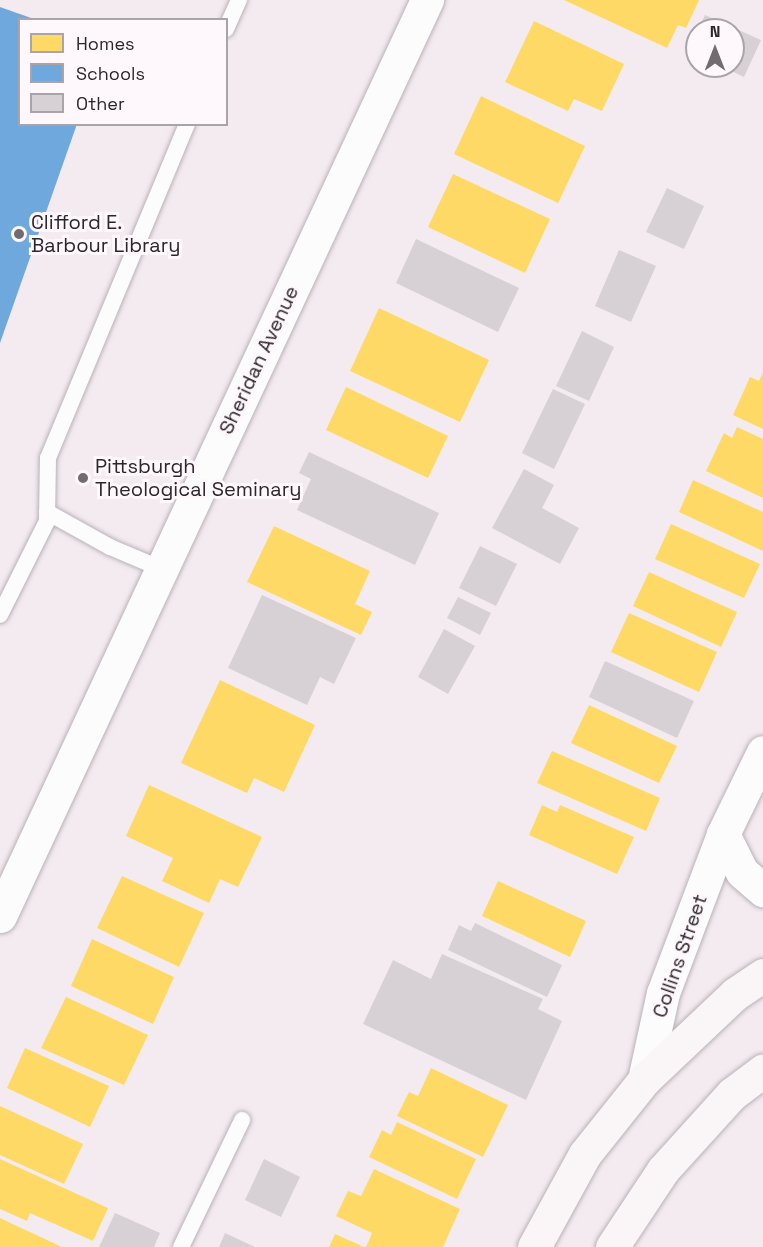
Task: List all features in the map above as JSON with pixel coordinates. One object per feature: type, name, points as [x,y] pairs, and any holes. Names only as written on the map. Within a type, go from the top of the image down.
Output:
[{"type":"main road","points":[[534,1247],[585,1154],[645,1080],[735,994],[763,975]]},
{"type":"main road","points":[[612,1247],[663,1170],[732,1094],[763,1071]]},
{"type":"street","name":"Sheridan Avenue","points":[[0,916],[427,0]]},
{"type":"street","name":"Collins Street","points":[[645,1080],[663,993],[723,834],[763,752]]},
{"type":"street","points":[[723,834],[742,872],[763,890]]},
{"type":"lane","points":[[228,24],[238,0]]},
{"type":"lane","points":[[0,615],[47,521],[48,458],[186,126]]},
{"type":"lane","points":[[47,512],[110,547],[162,568]]},
{"type":"lane","points":[[181,1247],[242,1120]]},
{"type":"building: Homes","points":[[564,0],[699,0],[691,18],[685,18],[685,28],[678,25],[667,48]]},
{"type":"building: Homes","points":[[534,21],[624,64],[602,111],[574,99],[568,111],[505,82]]},
{"type":"building: Homes","points":[[481,96],[585,146],[558,203],[454,154]]},
{"type":"building: Homes","points":[[453,174],[550,219],[525,273],[428,227]]},
{"type":"building: Homes","points":[[379,308],[489,360],[460,422],[350,371]]},
{"type":"building: Homes","points":[[763,372],[763,429],[733,415],[750,377],[759,381]]},
{"type":"building: Homes","points":[[346,387],[448,436],[428,478],[326,430]]},
{"type":"building: Homes","points":[[737,427],[763,439],[763,498],[706,471],[724,433],[732,438]]},
{"type":"building: Homes","points":[[693,480],[763,512],[763,551],[679,512]]},
{"type":"building: Homes","points":[[671,524],[760,564],[744,598],[655,559]]},
{"type":"building: Homes","points":[[274,526],[370,571],[355,604],[372,612],[361,635],[247,582]]},
{"type":"building: Homes","points":[[649,572],[737,612],[721,647],[633,606]]},
{"type":"building: Homes","points":[[629,613],[717,652],[699,692],[611,652]]},
{"type":"building: Homes","points":[[220,680],[315,725],[284,792],[254,778],[247,793],[181,763]]},
{"type":"building: Homes","points":[[589,705],[677,746],[659,783],[571,743]]},
{"type":"building: Homes","points":[[552,751],[660,798],[646,831],[537,783]]},
{"type":"building: Homes","points":[[149,785],[262,837],[238,887],[220,879],[209,903],[162,881],[173,858],[126,836]]},
{"type":"building: Homes","points":[[542,805],[557,812],[560,805],[634,837],[617,874],[529,835]]},
{"type":"building: Homes","points":[[122,876],[204,913],[179,967],[97,928]]},
{"type":"building: Homes","points":[[498,881],[586,921],[570,957],[482,916]]},
{"type":"building: Homes","points":[[92,939],[174,977],[153,1024],[71,986]]},
{"type":"building: Homes","points":[[66,997],[148,1035],[124,1085],[41,1048]]},
{"type":"building: Homes","points":[[25,1048],[109,1086],[90,1127],[7,1088]]},
{"type":"building: Homes","points":[[431,1068],[508,1105],[483,1157],[397,1116],[409,1092],[418,1096]]},
{"type":"building: Homes","points":[[0,1106],[83,1144],[64,1184],[0,1155]]},
{"type":"building: Homes","points":[[397,1122],[476,1159],[457,1199],[369,1157],[382,1130],[391,1135]]},
{"type":"building: Homes","points":[[0,1159],[108,1208],[93,1241],[30,1213],[27,1221],[0,1209]]},
{"type":"building: Homes","points":[[374,1169],[460,1209],[443,1247],[366,1247],[372,1233],[336,1216],[348,1191],[361,1196]]},
{"type":"building: Homes","points":[[0,1218],[62,1247],[0,1247]]},
{"type":"building: Homes","points":[[335,1234],[364,1247],[329,1247]]},
{"type":"building: Schools","name":"Clifford E. Barbour Library","points":[[0,7],[31,18],[18,18],[18,126],[76,126],[0,343]]},
{"type":"building: Other","points":[[745,33],[761,40],[745,75]]},
{"type":"building: Other","points":[[667,188],[704,206],[684,249],[646,232]]},
{"type":"building: Other","points":[[416,239],[519,288],[498,332],[396,283]]},
{"type":"building: Other","points":[[619,250],[656,266],[631,322],[595,306]]},
{"type":"building: Other","points":[[582,331],[614,347],[589,401],[556,386]]},
{"type":"building: Other","points":[[553,389],[585,404],[554,469],[522,453]]},
{"type":"building: Other","points":[[309,452],[439,513],[415,565],[297,510],[311,479],[299,473]]},
{"type":"building: Other","points":[[524,469],[554,485],[542,508],[579,528],[560,564],[492,528]]},
{"type":"building: Other","points":[[480,546],[517,564],[496,606],[459,588]]},
{"type":"building: Other","points":[[262,595],[356,638],[334,684],[320,677],[307,705],[228,668]]},
{"type":"building: Other","points":[[458,597],[491,613],[480,635],[447,618]]},
{"type":"building: Other","points":[[444,629],[475,646],[448,694],[418,677]]},
{"type":"building: Other","points":[[605,661],[694,701],[677,738],[589,697]]},
{"type":"building: Other","points":[[475,923],[562,965],[547,997],[448,950],[459,925],[471,931]]},
{"type":"building: Other","points":[[442,954],[543,999],[538,1009],[562,1021],[526,1100],[363,1024],[393,960],[431,979]]},
{"type":"building: Other","points":[[264,1159],[300,1177],[281,1217],[245,1200]]},
{"type":"building: Other","points":[[115,1213],[160,1233],[154,1247],[99,1247]]},
{"type":"building: Other","points":[[225,1233],[255,1247],[219,1247]]},
{"type":"place","name":"Clifford E. Barbour Library","points":[[19,234]]},
{"type":"place","name":"Pittsburgh Theological Seminary","points":[[83,478]]}]
